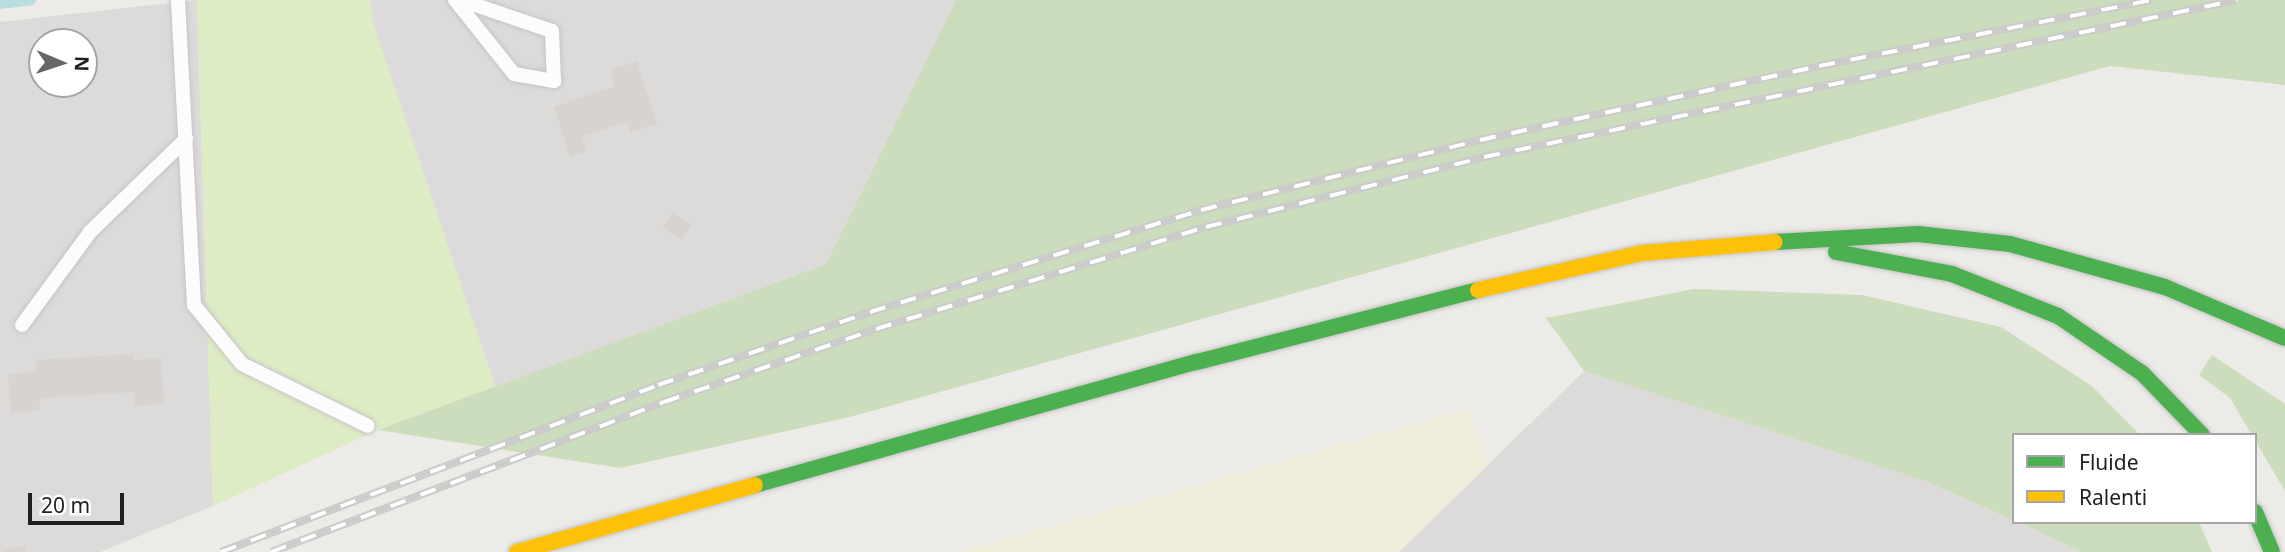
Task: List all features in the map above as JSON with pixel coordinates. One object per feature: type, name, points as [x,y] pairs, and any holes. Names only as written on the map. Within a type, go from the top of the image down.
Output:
[{"type":"main road","points":[[517,552],[1196,362],[1559,269],[1642,253],[1918,234],[2010,244],[2165,287],[2285,338]]},
{"type":"main road","points":[[1775,242],[1952,274],[2009,293],[2096,338],[2174,402],[2200,433]]},
{"type":"main road","points":[[2257,517],[2272,552]]},
{"type":"lane","points":[[178,0],[194,305],[243,364],[368,426]]},
{"type":"lane","points":[[454,0],[513,74],[554,81],[552,32],[461,0]]},
{"type":"lane","points":[[22,325],[90,232],[186,139]]},
{"type":"shaded area","points":[[197,0],[213,506],[100,552],[0,552],[0,22]]},
{"type":"shaded area","points":[[370,0],[956,0],[826,264],[495,387],[372,20]]},
{"type":"shaded area","points":[[1584,371],[1928,482],[2012,520],[2012,524],[2020,524],[2082,552],[1399,552]]},
{"type":"green space","points":[[197,0],[370,0],[372,20],[495,387],[378,430],[213,506]]},
{"type":"green space","points":[[956,0],[2285,0],[2285,85],[2110,66],[850,417],[620,468],[378,430],[826,264]]},
{"type":"green space","points":[[1694,289],[1862,295],[2001,327],[2092,386],[2138,433],[2012,433],[2012,520],[1928,482],[1584,371],[1546,318]]},
{"type":"green space","points":[[2212,355],[2285,404],[2285,491],[2257,444],[2257,433],[2251,433],[2230,398],[2199,375]]},
{"type":"green space","points":[[1468,409],[1488,465],[1399,552],[961,552]]},
{"type":"green space","points":[[2021,524],[2200,524],[2212,552],[2082,552]]},
{"type":"building","points":[[637,61],[657,124],[631,132],[627,122],[582,136],[587,151],[570,156],[554,107],[615,86],[610,70]]},
{"type":"building","points":[[673,212],[692,225],[682,240],[663,227]]},
{"type":"building","points":[[133,354],[133,360],[161,358],[164,404],[135,406],[135,392],[39,398],[40,410],[11,413],[8,374],[37,372],[36,360]]},
{"type":"building","points":[[24,546],[26,552],[3,552],[3,551]]},
{"type":"waterway","points":[[0,4],[31,0]]},
{"type":"railway","points":[[221,552],[658,385],[870,312],[1201,210],[1480,140],[1819,66],[2152,0]]},
{"type":"railway","points":[[271,552],[664,402],[876,329],[1206,227],[1484,157],[2237,0]]},
{"type":"traffic: fast","points":[[1775,242],[1918,234],[2010,244],[2165,287],[2285,338]]},
{"type":"traffic: fast","points":[[1836,252],[1952,274],[2058,316],[2142,373],[2200,433]]},
{"type":"traffic: fast","points":[[755,485],[1197,362],[1478,290]]},
{"type":"traffic: fast","points":[[2257,517],[2272,552]]},
{"type":"traffic: slow","points":[[1478,290],[1642,253],[1775,242]]},
{"type":"traffic: slow","points":[[517,552],[755,485]]}]
